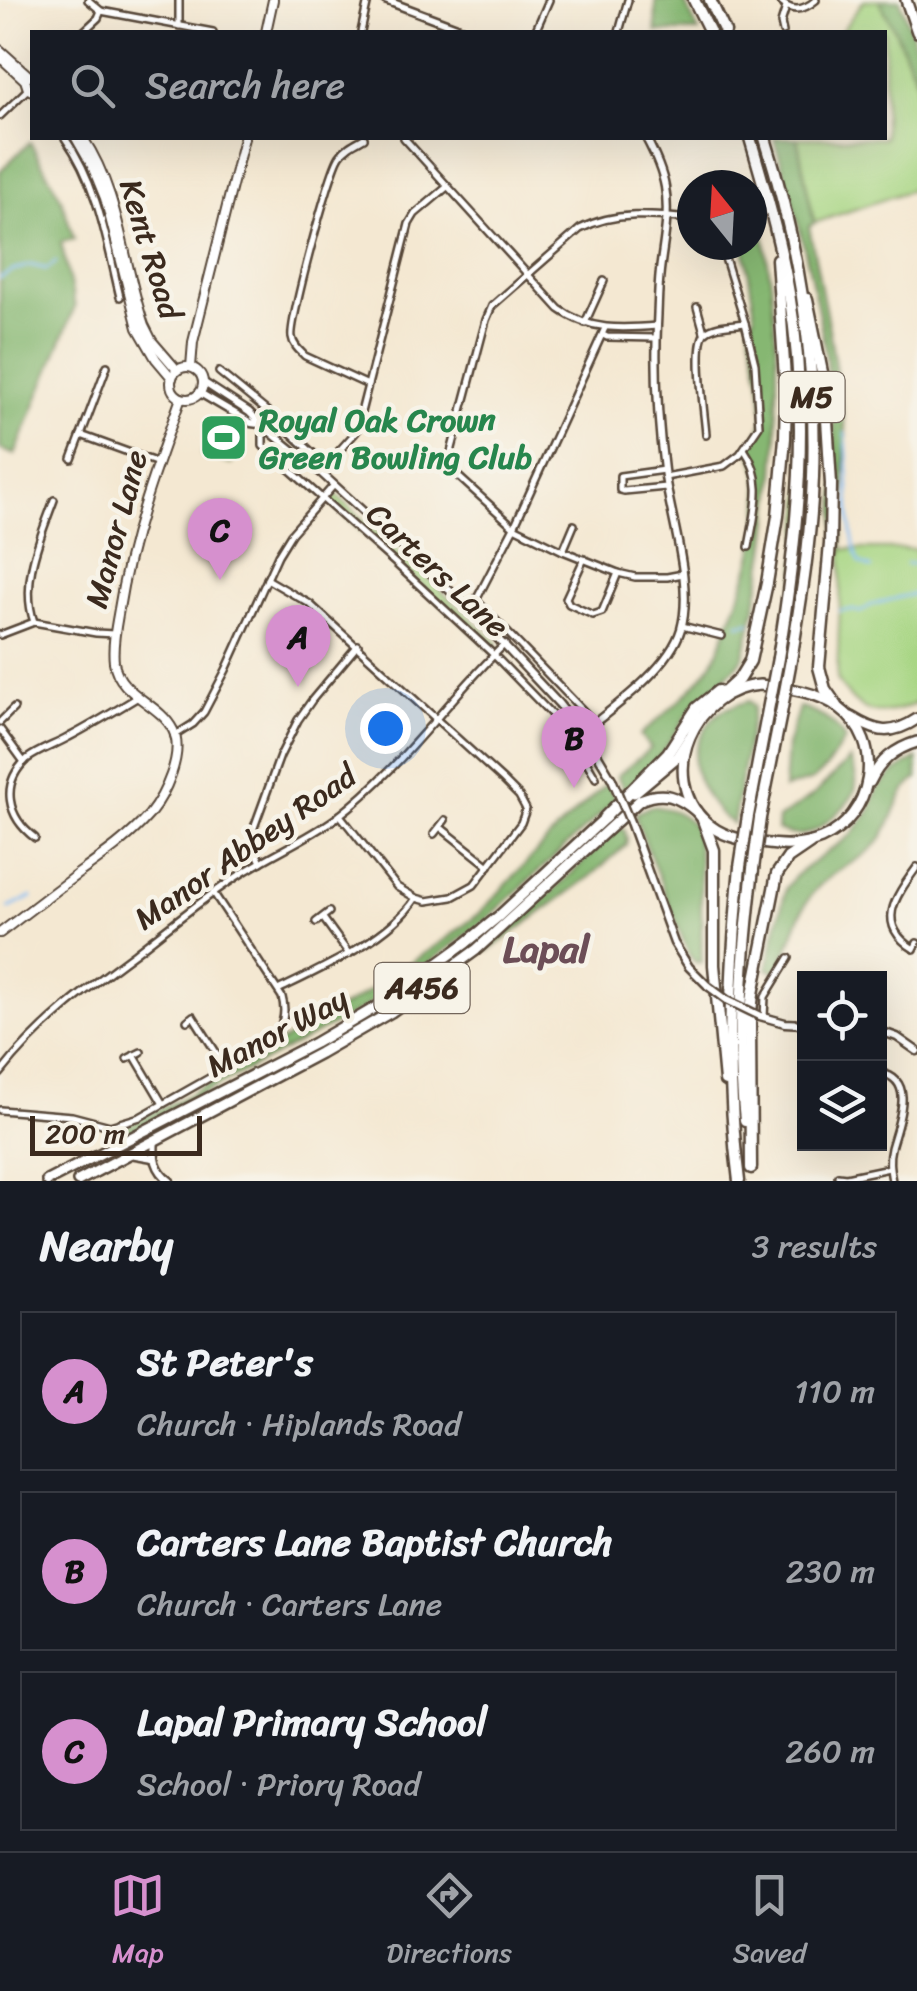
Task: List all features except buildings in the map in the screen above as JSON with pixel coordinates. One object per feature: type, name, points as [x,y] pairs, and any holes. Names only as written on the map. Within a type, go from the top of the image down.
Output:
[{"type":"highway","points":[[694,0],[709,30]]},
{"type":"highway","points":[[710,0],[724,30]]},
{"type":"highway","points":[[906,0],[917,32]]},
{"type":"highway","name":"M5","points":[[751,140],[790,298],[798,368],[800,440],[790,590],[768,710],[745,932],[741,1081],[752,1181]]},
{"type":"highway","name":"M5","points":[[739,1181],[733,1129],[730,988],[740,866],[791,660],[813,480],[811,370],[797,263],[765,140]]},
{"type":"highway","points":[[733,1129],[720,1046],[714,964],[714,850],[684,782],[684,767],[689,738],[700,717],[735,684],[750,661],[768,583],[786,438],[785,350],[774,222]]},
{"type":"highway","points":[[797,263],[815,330],[828,421],[830,544],[820,667],[822,682],[836,706]]},
{"type":"highway","points":[[604,818],[668,753],[697,708],[743,672]]},
{"type":"highway","points":[[716,701],[745,687],[760,685],[813,694],[880,731],[898,729],[917,719]]},
{"type":"highway","points":[[848,716],[867,754],[866,789]]},
{"type":"highway","name":"Manor Way","points":[[47,1181],[314,1043],[385,1002],[488,925],[676,758],[689,738]]},
{"type":"highway","points":[[750,1168],[753,994],[776,874],[788,858],[842,828],[856,811],[876,770],[891,754],[917,742]]},
{"type":"highway","name":"Manor Way","points":[[78,1181],[390,1012],[476,950],[640,800],[653,795],[676,796],[700,816]]},
{"type":"highway","points":[[700,816],[722,833],[750,841],[810,843]]},
{"type":"main road","points":[[266,30],[273,0]]},
{"type":"main road","points":[[0,54],[29,82]]},
{"type":"main road","name":"Kent Road","points":[[80,140],[86,162],[105,198],[138,328],[156,359],[175,374]]},
{"type":"main road","name":"Kent Road","points":[[81,140],[98,163],[110,196],[144,326],[175,374]]},
{"type":"main road","points":[[191,368],[193,342],[244,140]]},
{"type":"main road","points":[[191,368],[200,373],[204,382],[200,393],[191,399],[181,398],[172,389],[175,374],[191,368]]},
{"type":"main road","name":"Manor Lane","points":[[174,736],[163,718],[118,676],[114,657],[129,555],[181,398]]},
{"type":"main road","points":[[0,934],[147,816],[174,762],[174,736]]},
{"type":"street","points":[[88,0],[101,10],[177,29],[179,0]]},
{"type":"street","points":[[361,30],[368,0]]},
{"type":"street","points":[[386,0],[465,30]]},
{"type":"street","points":[[536,30],[549,0]]},
{"type":"street","points":[[620,30],[628,0]]},
{"type":"street","points":[[779,0],[786,8],[805,8],[816,0]]},
{"type":"street","points":[[783,30],[786,8]]},
{"type":"street","points":[[85,30],[101,10]]},
{"type":"street","points":[[0,116],[29,82]]},
{"type":"street","name":"Kent Road","points":[[68,140],[86,162],[120,298]]},
{"type":"street","points":[[360,140],[350,145],[337,161],[292,331],[296,348],[304,356],[368,385]]},
{"type":"street","points":[[406,140],[559,309],[616,338],[656,338]]},
{"type":"street","points":[[582,732],[660,666],[674,647],[682,626],[685,599],[664,473],[656,338],[667,218],[662,176],[647,140]]},
{"type":"street","points":[[323,469],[356,432],[409,224],[447,188]]},
{"type":"street","points":[[677,218],[619,216],[592,222],[527,274],[488,312],[450,456],[459,477],[514,527],[618,573],[650,578],[682,574]]},
{"type":"street","points":[[666,487],[620,490],[620,476],[724,466],[735,460],[758,431],[755,364],[725,260]]},
{"type":"street","points":[[586,323],[604,281]]},
{"type":"street","points":[[698,307],[704,332],[700,347],[706,435]]},
{"type":"street","points":[[704,332],[745,323]]},
{"type":"street","points":[[604,332],[657,326]]},
{"type":"street","points":[[472,610],[604,332]]},
{"type":"street","points":[[72,459],[107,366]]},
{"type":"street","name":"Carters Lane","points":[[220,375],[268,412],[334,485],[472,610],[582,732],[612,779],[674,943],[688,967],[727,1000],[762,1017],[797,1024]]},
{"type":"street","name":"Carters Lane","points":[[204,382],[323,469]]},
{"type":"street","name":"Carters Lane","points":[[200,393],[262,426]]},
{"type":"street","points":[[262,426],[268,412]]},
{"type":"street","name":"Carters Lane","points":[[262,426],[263,446],[494,655],[556,719],[596,778]]},
{"type":"street","points":[[81,435],[158,463]]},
{"type":"street","points":[[744,449],[756,471],[756,505],[749,547]]},
{"type":"street","points":[[174,736],[192,724],[212,698],[291,534],[334,485]]},
{"type":"street","points":[[34,622],[31,570],[54,500]]},
{"type":"street","points":[[563,551],[574,525]]},
{"type":"street","points":[[584,559],[566,598],[569,604],[593,615],[602,612],[618,573]]},
{"type":"street","points":[[267,578],[310,604],[358,646],[519,796],[526,809],[521,823],[474,886],[456,896],[427,901],[397,887],[340,815]]},
{"type":"street","name":"Carters Lane","points":[[477,601],[595,722]]},
{"type":"street","points":[[0,635],[34,622],[115,634]]},
{"type":"street","points":[[682,626],[722,636]]},
{"type":"street","name":"Manor Abbey Road","points":[[0,1074],[64,1006],[213,892],[340,815],[375,784],[505,644]]},
{"type":"street","points":[[262,862],[252,833],[280,756],[312,700],[358,646]]},
{"type":"street","points":[[35,838],[16,822],[8,803],[8,784],[16,770],[138,697]]},
{"type":"street","points":[[2,705],[12,710],[0,725],[24,762]]},
{"type":"street","points":[[582,754],[593,747]]},
{"type":"street","points":[[434,834],[446,820]]},
{"type":"street","points":[[440,827],[489,866]]},
{"type":"street","points":[[916,869],[894,904],[892,927],[903,942],[914,948],[917,943]]},
{"type":"street","points":[[0,1110],[72,1116],[105,1127],[140,1117],[275,1038],[285,1008],[278,990],[213,892]]},
{"type":"street","points":[[278,990],[349,954],[402,916],[416,898]]},
{"type":"street","points":[[316,922],[326,915],[349,954]]},
{"type":"street","points":[[762,1017],[765,997],[789,958]]},
{"type":"street","points":[[193,1017],[226,1068]]},
{"type":"street","points":[[887,1033],[917,1052]]},
{"type":"street","points":[[134,1055],[163,1104]]},
{"type":"street","points":[[887,1074],[900,1083],[905,1110],[892,1146],[892,1181]]},
{"type":"street","points":[[156,1140],[153,1158],[170,1181]]},
{"type":"street","points":[[128,1154],[153,1158]]},
{"type":"street","points":[[838,1176],[890,1168]]},
{"type":"green space","points":[[655,0],[683,0],[698,30],[656,30]]},
{"type":"green space","points":[[864,0],[879,0],[895,30],[917,81],[917,188],[814,223],[797,140],[887,140],[887,30],[842,30]]},
{"type":"green space","points":[[879,0],[900,0],[917,48],[917,81],[895,30]]},
{"type":"green space","points":[[775,140],[797,140],[814,223],[809,227],[846,434],[842,549],[835,549],[831,396],[804,247]]},
{"type":"green space","points":[[30,142],[61,198],[74,239],[61,242],[75,307],[15,455],[0,449],[0,171]]},
{"type":"green space","points":[[774,186],[797,308],[808,431],[805,532],[786,658],[783,657],[799,537],[803,422],[794,306],[771,187]]},
{"type":"green space","points":[[767,256],[777,354],[777,440],[766,551],[744,656],[692,708],[661,755],[625,791],[617,776],[651,748],[640,735],[687,693],[717,655],[751,562],[760,490],[749,447],[762,425],[763,404],[749,326],[755,314],[746,260],[767,260]]},
{"type":"green space","name":"Royal Oak Crown Green Bowling Club","points":[[213,422],[242,432],[231,464],[202,455]]},
{"type":"green space","points":[[334,493],[497,642],[497,647],[492,649],[345,516],[329,500]]},
{"type":"green space","points":[[842,549],[917,549],[917,703],[892,712],[871,711],[853,701],[837,679]]},
{"type":"green space","points":[[749,701],[754,706],[733,824],[702,789],[694,763],[702,736],[714,717]]},
{"type":"green space","points":[[799,707],[820,715],[845,740],[813,780],[784,789],[787,746]]},
{"type":"green space","points":[[917,758],[917,779],[904,792],[881,839],[810,896],[777,972],[767,969],[786,888],[796,875],[851,835],[870,811],[877,790],[892,774]]},
{"type":"green space","points":[[850,759],[856,786],[842,808],[808,833],[777,830],[778,819],[814,795]]},
{"type":"green space","points":[[608,782],[616,800],[486,920],[411,976],[359,1011],[126,1134],[123,1128],[360,997],[447,938],[479,914]]},
{"type":"green space","points":[[651,806],[683,816],[696,833],[702,963],[689,955],[636,819],[636,813]]},
{"type":"green space","points":[[618,828],[624,829],[626,845],[591,876],[488,951],[487,947],[544,900]]},
{"type":"waterway","points":[[0,278],[30,265],[47,269],[56,262]]},
{"type":"waterway","points":[[845,433],[852,534],[860,563],[872,568]]},
{"type":"waterway","points":[[906,564],[917,564]]},
{"type":"waterway","points":[[839,611],[861,612],[871,605],[917,593]]},
{"type":"waterway","points":[[739,624],[750,622]]},
{"type":"waterway","points":[[9,908],[32,897]]},
{"type":"place","name":"Royal Oak Crown Green Bowling Club","points":[[224,438]]},
{"type":"place","name":"Lapal Primary School","points":[[220,580]]},
{"type":"place","name":"St Peter's","points":[[298,687]]},
{"type":"place","name":"Carters Lane Baptist Church","points":[[574,788]]},
{"type":"district","name":"Lapal","points":[[546,949]]}]
